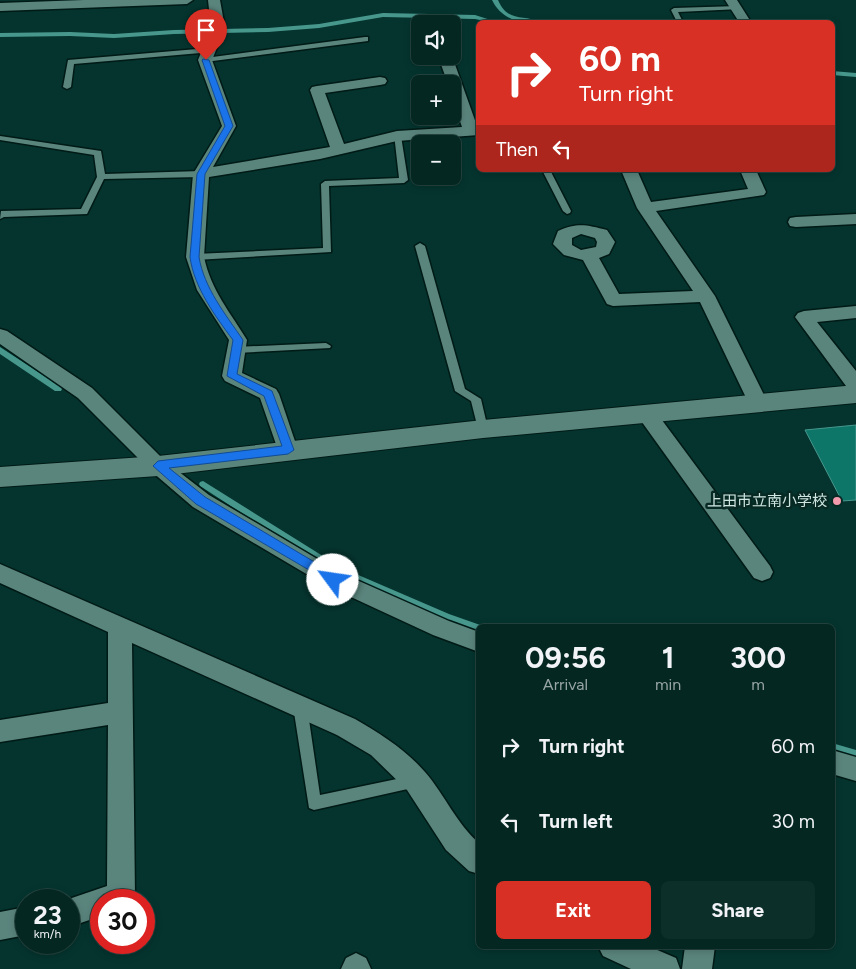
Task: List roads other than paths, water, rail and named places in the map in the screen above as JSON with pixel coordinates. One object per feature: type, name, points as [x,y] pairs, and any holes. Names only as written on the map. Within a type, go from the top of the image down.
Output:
[{"type":"street","points":[[0,8],[93,2],[187,0]]},
{"type":"street","points":[[214,0],[216,32],[207,55],[229,126],[201,174],[195,257],[197,269],[220,316],[238,340],[232,376],[269,394],[288,450]]},
{"type":"street","points":[[735,4],[744,20]]},
{"type":"street","points":[[201,174],[278,162],[397,136],[475,130],[449,65]]},
{"type":"street","points":[[338,148],[317,90],[380,81]]},
{"type":"street","points":[[630,172],[645,208],[706,296],[758,403]]},
{"type":"street","points":[[645,208],[758,192],[749,172]]},
{"type":"street","points":[[796,222],[856,219]]},
{"type":"street","points":[[589,256],[613,300],[706,296]]},
{"type":"street","points":[[856,312],[804,317],[856,385]]},
{"type":"street","points":[[0,335],[85,394],[158,466],[200,500],[333,580],[441,628],[476,641]]},
{"type":"street","points":[[0,477],[158,466],[483,428],[856,394]]},
{"type":"street","points":[[646,413],[762,572]]},
{"type":"street","points":[[0,573],[346,727],[380,747],[416,781],[456,841],[476,858]]},
{"type":"street","points":[[120,627],[121,889]]},
{"type":"street","points":[[0,731],[120,712]]},
{"type":"street","points":[[835,763],[856,770]]},
{"type":"street","points":[[0,926],[15,923]]},
{"type":"street","points":[[620,949],[665,969]]},
{"type":"street","points":[[697,969],[700,949]]},
{"type":"lane","points":[[679,20],[674,10],[735,4]]},
{"type":"lane","points":[[67,87],[71,62],[207,55],[365,39]]},
{"type":"lane","points":[[195,257],[328,250],[325,184],[404,180],[397,136]]},
{"type":"lane","points":[[0,138],[98,153],[101,177],[84,212],[1,214],[0,216]]},
{"type":"lane","points":[[547,172],[567,211]]},
{"type":"lane","points":[[101,177],[201,174]]},
{"type":"lane","points":[[420,246],[460,391],[476,399],[483,428]]},
{"type":"lane","points":[[236,350],[326,346]]},
{"type":"lane","points":[[300,706],[314,803],[416,781]]},
{"type":"waterway","points":[[495,0],[498,7],[507,15],[525,20]]},
{"type":"waterway","points":[[0,35],[70,34],[114,36],[174,32],[268,30],[319,26],[383,15],[475,17],[486,20]]},
{"type":"waterway","points":[[835,73],[856,75]]},
{"type":"waterway","points":[[0,350],[58,389]]},
{"type":"waterway","points":[[203,484],[339,571],[476,628]]},
{"type":"waterway","points":[[835,749],[856,755]]},
{"type":"place","name":"上田市立南小学校","points":[[837,501]]}]
